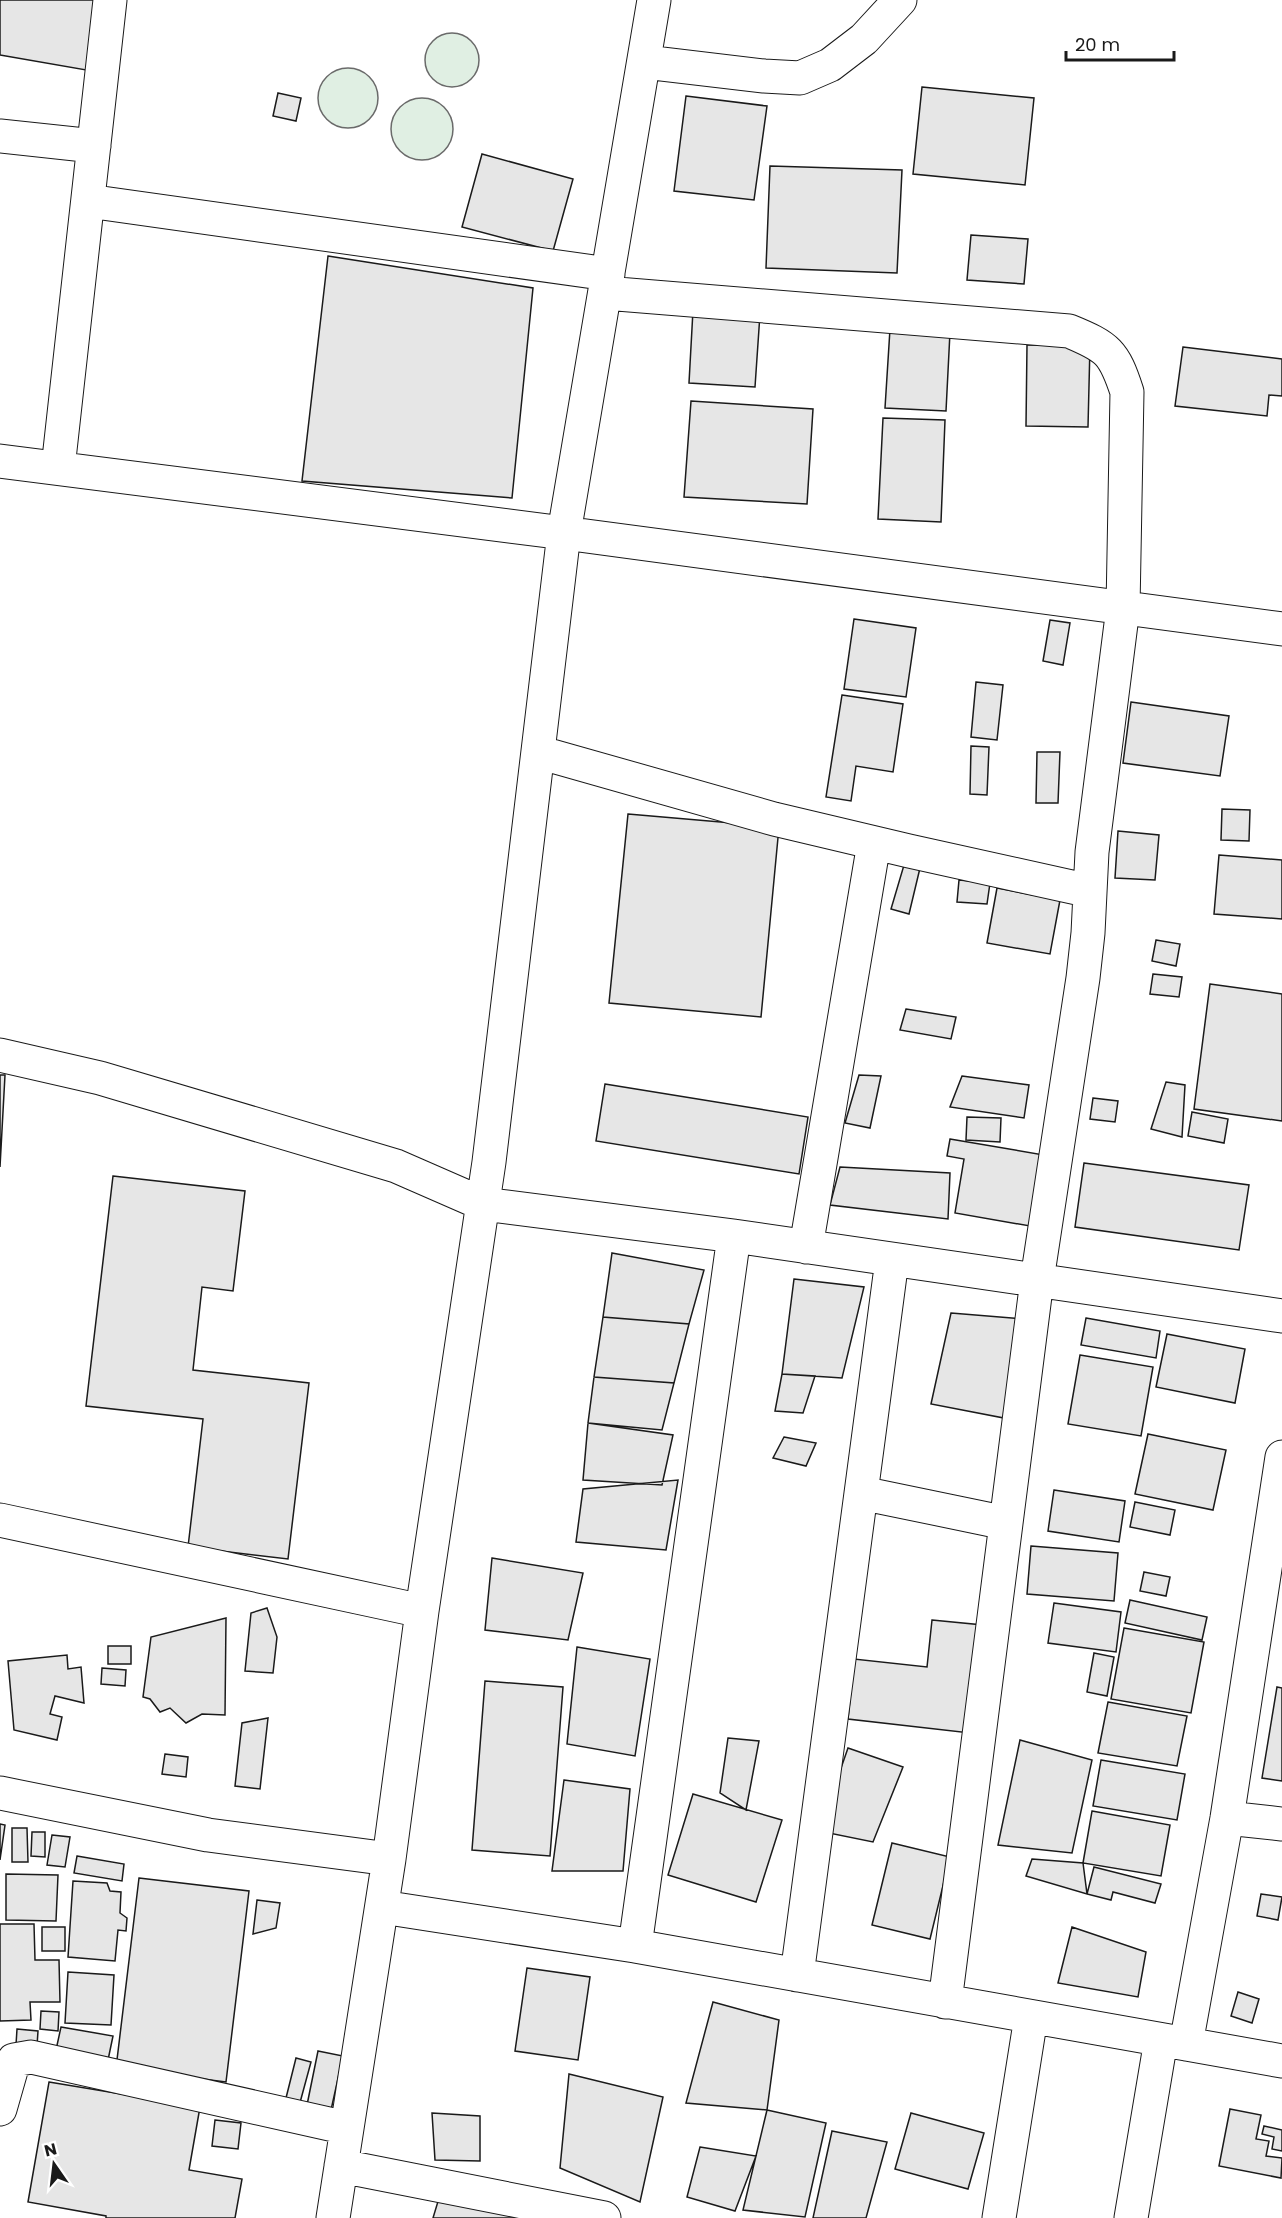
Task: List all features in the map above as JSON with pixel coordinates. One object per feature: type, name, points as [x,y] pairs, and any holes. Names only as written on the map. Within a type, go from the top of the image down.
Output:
[{"type":"street","points":[[58,468],[110,0]]},
{"type":"street","points":[[333,2218],[389,1859],[422,1611],[483,1204],[564,534],[654,0]]},
{"type":"street","points":[[645,62],[800,78],[830,64],[864,39],[900,0]]},
{"type":"street","points":[[0,136],[94,146]]},
{"type":"street","points":[[88,201],[606,283],[1070,331],[1099,343],[1118,365],[1127,392],[1123,608],[1092,852],[1083,978],[1037,1280],[945,2002]]},
{"type":"street","points":[[0,461],[1282,629]]},
{"type":"street","points":[[538,752],[774,819],[1090,891]]},
{"type":"street","points":[[806,1247],[874,843]]},
{"type":"street","points":[[0,1055],[100,1078],[396,1166],[483,1204],[734,1236],[1282,1316]]},
{"type":"street","points":[[635,1946],[734,1236]]},
{"type":"street","points":[[797,1975],[892,1260]]},
{"type":"street","points":[[1131,2218],[1227,1818],[1282,1457]]},
{"type":"street","points":[[861,1493],[1006,1523]]},
{"type":"street","points":[[0,1520],[422,1611]]},
{"type":"street","points":[[0,1793],[208,1835],[389,1859]]},
{"type":"street","points":[[1227,1818],[1282,1824]]},
{"type":"street","points":[[381,1907],[635,1946],[1282,2061]]},
{"type":"street","points":[[999,2218],[1031,2017]]},
{"type":"street","points":[[0,2109],[7,2059],[31,2057],[347,2128]]},
{"type":"street","points":[[341,2166],[604,2218]]},
{"type":"green space","points":[[452,33],[462,35],[471,41],[477,50],[479,60],[477,70],[471,79],[462,85],[452,87],[442,85],[433,79],[427,70],[425,60],[427,50],[433,41],[442,35]]},
{"type":"green space","points":[[342,68],[354,68],[365,73],[373,81],[378,98],[376,110],[365,123],[354,128],[342,128],[331,123],[323,115],[318,104],[318,92],[323,81],[331,73]]},
{"type":"green space","points":[[422,98],[444,107],[453,129],[444,151],[422,160],[400,151],[391,129],[400,107]]},
{"type":"building","points":[[0,0],[95,0],[86,70],[0,55]]},
{"type":"building","points":[[922,87],[1034,98],[1025,185],[913,174]]},
{"type":"building","points":[[278,93],[301,98],[296,121],[273,116]]},
{"type":"building","points":[[686,96],[767,106],[754,200],[674,191]]},
{"type":"building","points":[[482,154],[573,179],[553,251],[462,227]]},
{"type":"building","points":[[770,166],[902,170],[897,273],[766,268]]},
{"type":"building","points":[[971,235],[1028,239],[1024,284],[967,280]]},
{"type":"building","points":[[328,256],[533,288],[512,498],[302,481]]},
{"type":"building","points":[[693,310],[760,314],[755,387],[689,383]]},
{"type":"building","points":[[890,329],[950,332],[946,411],[885,408]]},
{"type":"building","points":[[1027,345],[1090,345],[1088,427],[1026,426]]},
{"type":"building","points":[[1183,347],[1282,359],[1282,396],[1269,395],[1267,416],[1175,406]]},
{"type":"building","points":[[691,401],[813,409],[807,504],[684,497]]},
{"type":"building","points":[[883,418],[945,420],[941,522],[878,519]]},
{"type":"building","points":[[854,619],[916,628],[906,697],[844,689]]},
{"type":"building","points":[[1050,620],[1070,623],[1063,665],[1043,661]]},
{"type":"building","points":[[976,682],[1003,685],[997,740],[971,737]]},
{"type":"building","points":[[842,695],[903,704],[893,772],[856,766],[851,801],[826,797]]},
{"type":"building","points":[[1131,702],[1229,716],[1220,776],[1123,763]]},
{"type":"building","points":[[971,746],[989,747],[987,795],[970,794]]},
{"type":"building","points":[[1037,752],[1060,752],[1058,803],[1036,803]]},
{"type":"building","points":[[1222,809],[1250,810],[1249,841],[1221,840]]},
{"type":"building","points":[[628,814],[779,827],[761,1017],[609,1003]]},
{"type":"building","points":[[1118,831],[1159,835],[1155,880],[1115,878]]},
{"type":"building","points":[[1219,855],[1282,860],[1282,919],[1214,914]]},
{"type":"building","points":[[904,865],[920,868],[909,914],[891,909]]},
{"type":"building","points":[[959,880],[990,883],[987,904],[957,902]]},
{"type":"building","points":[[997,888],[1060,900],[1050,954],[987,943]]},
{"type":"building","points":[[1156,940],[1180,944],[1176,966],[1152,961]]},
{"type":"building","points":[[1153,974],[1182,977],[1179,997],[1150,994]]},
{"type":"building","points":[[1210,984],[1282,994],[1282,1121],[1194,1109]]},
{"type":"building","points":[[906,1009],[956,1017],[951,1039],[900,1030]]},
{"type":"building","points":[[0,1075],[5,1075],[0,1167]]},
{"type":"building","points":[[859,1075],[881,1076],[870,1128],[845,1123]]},
{"type":"building","points":[[962,1076],[1029,1085],[1024,1118],[950,1107]]},
{"type":"building","points":[[1166,1082],[1185,1085],[1182,1137],[1151,1129]]},
{"type":"building","points":[[605,1084],[808,1117],[799,1174],[596,1141]]},
{"type":"building","points":[[1093,1098],[1118,1101],[1115,1122],[1090,1119]]},
{"type":"building","points":[[1192,1112],[1228,1119],[1224,1143],[1188,1136]]},
{"type":"building","points":[[967,1117],[1001,1118],[1000,1142],[966,1140]]},
{"type":"building","points":[[950,1139],[1044,1155],[1030,1226],[955,1213],[964,1159],[947,1156]]},
{"type":"building","points":[[1084,1163],[1249,1185],[1239,1250],[1075,1227]]},
{"type":"building","points":[[840,1167],[950,1173],[948,1219],[830,1205]]},
{"type":"building","points":[[113,1176],[245,1191],[233,1291],[202,1287],[193,1370],[309,1383],[288,1559],[188,1547],[203,1419],[86,1406]]},
{"type":"building","points":[[612,1253],[704,1270],[689,1324],[603,1317]]},
{"type":"building","points":[[794,1279],[864,1287],[842,1378],[782,1374]]},
{"type":"building","points":[[951,1313],[1023,1319],[1004,1418],[931,1404]]},
{"type":"building","points":[[603,1317],[689,1324],[674,1383],[594,1377]]},
{"type":"building","points":[[1086,1318],[1160,1331],[1156,1358],[1081,1345]]},
{"type":"building","points":[[1167,1334],[1245,1349],[1235,1403],[1156,1387]]},
{"type":"building","points":[[1080,1355],[1153,1367],[1141,1436],[1068,1424]]},
{"type":"building","points":[[782,1374],[815,1376],[803,1413],[775,1411]]},
{"type":"building","points":[[594,1377],[674,1383],[662,1430],[588,1423]]},
{"type":"building","points":[[588,1423],[673,1435],[662,1485],[583,1480]]},
{"type":"building","points":[[1148,1434],[1226,1450],[1213,1510],[1135,1494]]},
{"type":"building","points":[[784,1437],[816,1443],[806,1466],[773,1458]]},
{"type":"building","points":[[678,1480],[666,1550],[576,1542],[583,1489]]},
{"type":"building","points":[[1054,1490],[1125,1501],[1119,1542],[1048,1531]]},
{"type":"building","points":[[1135,1502],[1175,1510],[1170,1535],[1130,1527]]},
{"type":"building","points":[[1031,1546],[1118,1553],[1114,1601],[1027,1594]]},
{"type":"building","points":[[492,1558],[583,1573],[568,1640],[485,1630]]},
{"type":"building","points":[[1144,1572],[1170,1577],[1166,1596],[1140,1591]]},
{"type":"building","points":[[1130,1600],[1207,1617],[1202,1640],[1125,1623]]},
{"type":"building","points":[[1054,1603],[1121,1612],[1116,1652],[1048,1643]]},
{"type":"building","points":[[267,1608],[277,1637],[273,1673],[245,1671],[251,1613]]},
{"type":"building","points":[[226,1618],[225,1715],[202,1714],[186,1723],[170,1708],[160,1712],[150,1699],[143,1697],[151,1637]]},
{"type":"building","points":[[932,1620],[983,1625],[970,1733],[848,1719],[854,1659],[927,1667]]},
{"type":"building","points":[[1124,1628],[1204,1642],[1191,1713],[1111,1699]]},
{"type":"building","points":[[108,1646],[131,1646],[131,1664],[108,1664]]},
{"type":"building","points":[[577,1647],[650,1659],[635,1756],[567,1744]]},
{"type":"building","points":[[1094,1653],[1114,1657],[1107,1696],[1087,1692]]},
{"type":"building","points":[[67,1655],[68,1669],[81,1667],[84,1703],[55,1696],[50,1714],[62,1717],[57,1740],[14,1730],[8,1661]]},
{"type":"building","points":[[102,1668],[126,1670],[125,1686],[101,1684]]},
{"type":"building","points":[[485,1681],[563,1687],[550,1856],[472,1850]]},
{"type":"building","points":[[1277,1687],[1282,1688],[1282,1781],[1262,1778]]},
{"type":"building","points":[[1108,1702],[1187,1716],[1177,1766],[1098,1753]]},
{"type":"building","points":[[268,1718],[260,1789],[235,1786],[242,1723]]},
{"type":"building","points":[[728,1738],[759,1741],[746,1810],[720,1793]]},
{"type":"building","points":[[1020,1740],[1092,1760],[1072,1853],[998,1845]]},
{"type":"building","points":[[848,1748],[903,1767],[873,1842],[819,1831]]},
{"type":"building","points":[[165,1754],[188,1757],[186,1777],[162,1774]]},
{"type":"building","points":[[1101,1760],[1185,1774],[1177,1820],[1093,1806]]},
{"type":"building","points":[[564,1780],[630,1789],[623,1871],[552,1871]]},
{"type":"building","points":[[693,1794],[782,1820],[756,1902],[668,1875]]},
{"type":"building","points":[[1092,1811],[1170,1825],[1161,1876],[1083,1863]]},
{"type":"building","points":[[0,1824],[5,1825],[0,1860]]},
{"type":"building","points":[[12,1828],[27,1828],[28,1862],[12,1862]]},
{"type":"building","points":[[32,1832],[45,1832],[45,1857],[31,1856]]},
{"type":"building","points":[[52,1835],[70,1837],[65,1867],[47,1865]]},
{"type":"building","points":[[892,1843],[950,1857],[930,1939],[872,1925]]},
{"type":"building","points":[[77,1856],[124,1864],[122,1881],[74,1873]]},
{"type":"building","points":[[1032,1859],[1083,1863],[1087,1894],[1026,1876]]},
{"type":"building","points":[[1094,1867],[1161,1884],[1155,1903],[1113,1892],[1111,1900],[1087,1894]]},
{"type":"building","points":[[6,1874],[58,1875],[56,1921],[6,1920]]},
{"type":"building","points":[[139,1878],[249,1891],[226,2082],[116,2068]]},
{"type":"building","points":[[73,1881],[107,1883],[110,1891],[121,1892],[120,1913],[127,1918],[126,1931],[118,1930],[115,1961],[68,1957]]},
{"type":"building","points":[[1261,1894],[1282,1897],[1278,1920],[1257,1916]]},
{"type":"building","points":[[257,1900],[280,1903],[276,1928],[253,1934]]},
{"type":"building","points":[[0,1924],[34,1924],[35,1960],[59,1960],[60,2002],[30,2002],[31,2020],[0,2021]]},
{"type":"building","points":[[42,1927],[65,1927],[65,1951],[42,1951]]},
{"type":"building","points":[[1072,1927],[1146,1952],[1138,1997],[1058,1983]]},
{"type":"building","points":[[527,1968],[590,1977],[578,2060],[515,2051]]},
{"type":"building","points":[[68,1972],[114,1975],[111,2025],[65,2023]]},
{"type":"building","points":[[1238,1992],[1259,1999],[1252,2023],[1231,2016]]},
{"type":"building","points":[[713,2002],[779,2020],[767,2110],[686,2103]]},
{"type":"building","points":[[41,2011],[59,2012],[58,2031],[40,2029]]},
{"type":"building","points":[[61,2027],[113,2036],[108,2060],[56,2050]]},
{"type":"building","points":[[17,2029],[38,2031],[37,2046],[16,2045]]},
{"type":"building","points":[[318,2051],[343,2056],[331,2110],[307,2105]]},
{"type":"building","points":[[296,2058],[311,2062],[298,2110],[284,2106]]},
{"type":"building","points":[[569,2074],[663,2097],[640,2202],[560,2168]]},
{"type":"building","points":[[49,2082],[200,2107],[189,2170],[242,2179],[235,2218],[106,2218],[106,2216],[28,2202]]},
{"type":"building","points":[[1230,2109],[1261,2115],[1256,2139],[1269,2141],[1266,2156],[1282,2158],[1281,2178],[1219,2166]]},
{"type":"building","points":[[767,2110],[826,2123],[805,2217],[743,2210]]},
{"type":"building","points":[[432,2113],[480,2116],[480,2161],[435,2160]]},
{"type":"building","points":[[911,2113],[984,2133],[968,2189],[895,2169]]},
{"type":"building","points":[[215,2120],[241,2123],[238,2149],[212,2146]]},
{"type":"building","points":[[1264,2126],[1282,2130],[1282,2151],[1272,2149],[1274,2137],[1262,2134]]},
{"type":"building","points":[[832,2131],[887,2142],[866,2218],[813,2218]]},
{"type":"building","points":[[700,2147],[756,2156],[735,2211],[687,2197]]},
{"type":"building","points":[[439,2198],[519,2212],[518,2218],[433,2218]]}]
